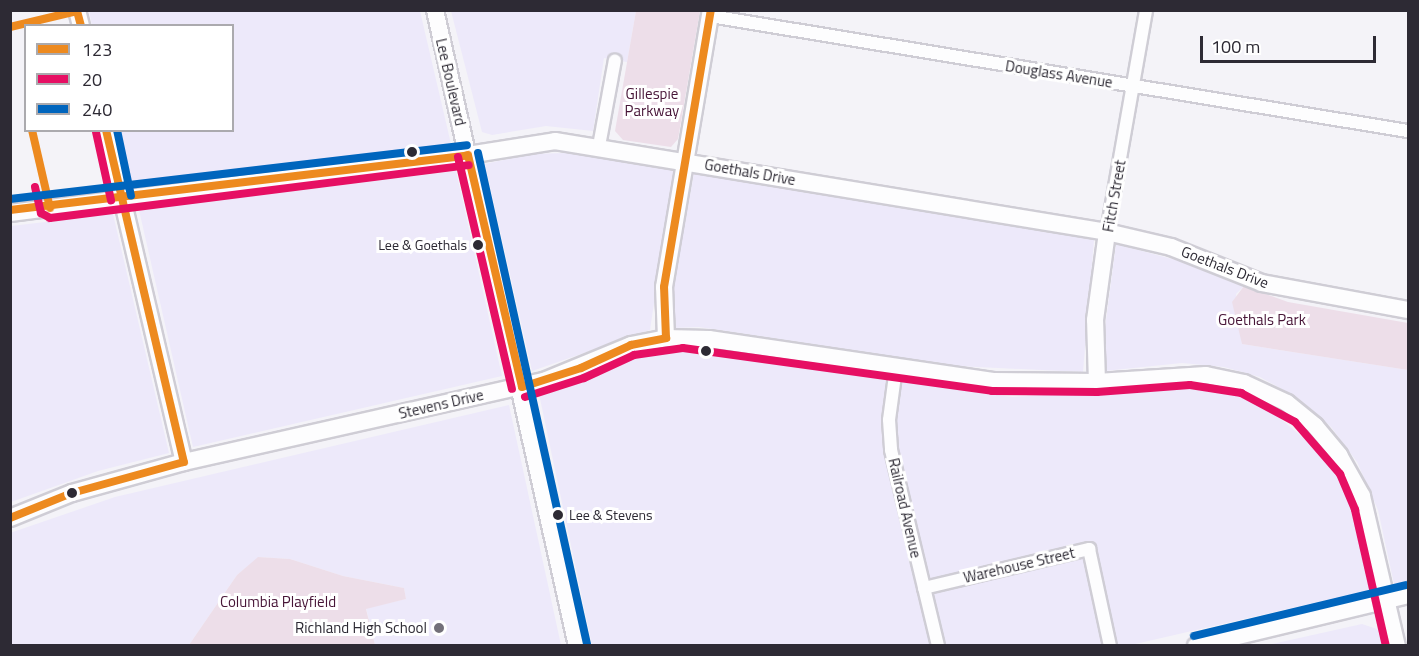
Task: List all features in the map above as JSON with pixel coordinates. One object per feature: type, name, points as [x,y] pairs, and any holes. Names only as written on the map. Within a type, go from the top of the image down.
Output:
[{"type":"street","name":"Lee Boulevard","points":[[435,10],[522,387],[577,645]]},
{"type":"street","name":"Fitch Street","points":[[1097,382],[1095,320],[1107,232],[1146,10]]},
{"type":"street","name":"Douglass Avenue","points":[[711,13],[1408,131]]},
{"type":"street","points":[[666,338],[664,287],[711,13]]},
{"type":"street","points":[[599,146],[615,60]]},
{"type":"street","points":[[106,132],[184,462]]},
{"type":"street","name":"Goethals Drive","points":[[10,213],[468,156],[539,141],[599,146],[1107,232],[1171,247],[1262,283],[1408,310]]},
{"type":"street","name":"Stevens Drive","points":[[10,518],[72,493],[184,462],[522,387],[581,368],[631,345],[666,338],[710,339],[993,381],[1097,382],[1206,375],[1259,389],[1294,409],[1329,441],[1357,483],[1388,600],[1397,645]]},
{"type":"street","name":"Railroad Avenue","points":[[896,368],[889,420],[891,450],[938,645]]},
{"type":"street","name":"Warehouse Street","points":[[924,588],[1089,549],[1110,645]]},
{"type":"street","points":[[1196,645],[1408,595]]},
{"type":"shaded area","points":[[89,11],[420,11],[451,144],[441,152],[435,148],[136,184],[127,175],[117,132],[234,132],[234,24],[92,24]]},
{"type":"shaded area","points":[[451,11],[636,11],[627,62],[604,58],[593,131],[546,126],[492,135],[482,132]]},
{"type":"shaded area","points":[[567,153],[674,170],[650,330],[532,371],[485,164],[530,154]]},
{"type":"shaded area","points":[[456,171],[502,376],[193,447],[139,210]]},
{"type":"shaded area","points":[[694,173],[1094,240],[1083,372],[957,366],[699,327],[672,328],[672,294]]},
{"type":"shaded area","points":[[113,214],[169,453],[98,471],[11,502],[11,226]]},
{"type":"shaded area","points":[[1116,244],[1187,263],[1244,286],[1236,294],[1242,344],[1408,370],[1408,581],[1394,584],[1378,510],[1357,462],[1331,427],[1298,398],[1260,377],[1224,367],[1182,363],[1104,371],[1102,351]]},
{"type":"shaded area","points":[[691,351],[1012,397],[1181,387],[1222,392],[1260,402],[1317,449],[1341,481],[1354,513],[1370,590],[1131,645],[592,645],[539,394],[564,389],[631,359],[654,353]]},
{"type":"shaded area","points":[[509,405],[561,645],[375,645],[366,608],[406,599],[404,588],[343,576],[290,559],[259,557],[237,575],[189,645],[11,645],[10,533],[115,497]]},
{"type":"shaded area","points":[[1362,624],[1377,629],[1384,645],[1268,645]]},
{"type":"green space","name":"Gillespie Parkway","points":[[636,11],[700,11],[678,139],[671,147],[623,140],[615,131]]},
{"type":"green space","name":"Goethals Park","points":[[1244,286],[1288,302],[1408,323],[1408,370],[1242,344],[1232,302]]},
{"type":"green space","name":"Columbia Playfield","points":[[258,557],[290,559],[343,576],[404,588],[406,599],[366,609],[375,645],[189,645],[237,575]]},
{"type":"transit line","name":"123","points":[[666,338],[664,287],[711,10]]},
{"type":"transit line","name":"123","points":[[10,27],[77,11],[80,24]]},
{"type":"transit line","name":"123","points":[[32,132],[50,208]]},
{"type":"transit line","name":"20","points":[[96,132],[111,200]]},
{"type":"transit line","name":"123","points":[[106,132],[184,462]]},
{"type":"transit line","name":"240","points":[[117,132],[131,196]]},
{"type":"transit line","name":"240","points":[[10,199],[467,145]]},
{"type":"transit line","name":"240","points":[[478,153],[587,644]]},
{"type":"transit line","name":"123","points":[[468,155],[522,387]]},
{"type":"transit line","name":"123","points":[[10,210],[468,155]]},
{"type":"transit line","name":"20","points":[[458,157],[512,389]]},
{"type":"transit line","name":"20","points":[[35,187],[41,213],[50,218],[469,165]]},
{"type":"transit line","name":"123","points":[[522,387],[581,368],[631,345],[666,338]]},
{"type":"transit line","name":"20","points":[[525,397],[584,378],[634,355],[683,348],[992,391],[1097,392],[1190,385],[1241,393],[1295,422],[1340,474],[1355,510],[1386,646]]},
{"type":"transit line","name":"123","points":[[10,518],[72,493],[184,462]]},
{"type":"transit line","name":"240","points":[[1194,636],[1406,585]]},
{"type":"place","name":"Lee & Goethals","points":[[478,245]]},
{"type":"place","name":"Lee & Stevens","points":[[558,515]]},
{"type":"place","name":"Richland High School","points":[[439,628]]}]
